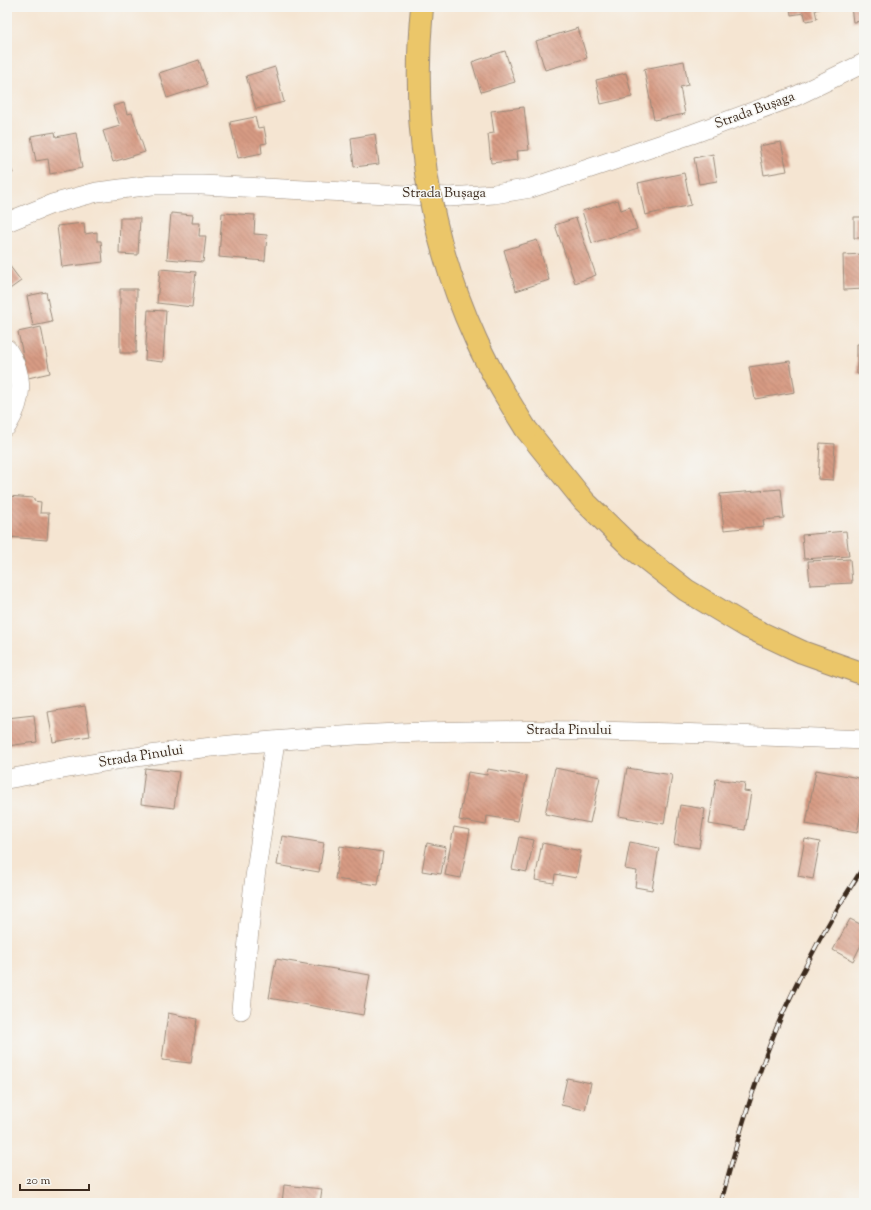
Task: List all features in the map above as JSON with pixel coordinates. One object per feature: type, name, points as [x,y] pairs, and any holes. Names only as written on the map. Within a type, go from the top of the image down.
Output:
[{"type":"highway","points":[[422,7],[418,48],[418,105],[422,155],[431,210],[461,307],[476,341],[500,388],[526,429],[584,501],[631,547],[686,590],[746,626],[802,652],[861,673]]},
{"type":"street","name":"Strada Bușaga","points":[[7,222],[52,204],[96,192],[152,185],[210,186],[449,197],[501,193],[531,188],[796,96],[864,63]]},
{"type":"street","points":[[7,349],[19,371],[20,385],[18,400],[7,426]]},
{"type":"street","name":"Strada Pinului","points":[[7,779],[143,756],[275,741],[446,731],[575,730],[864,740]]},
{"type":"street","points":[[241,1010],[253,891],[275,741]]},
{"type":"building","points":[[790,7],[823,8],[815,10],[817,19],[806,21],[804,13],[791,15]]},
{"type":"building","points":[[851,7],[864,7],[864,21],[853,22]]},
{"type":"building","points":[[578,28],[587,58],[545,70],[536,41]]},
{"type":"building","points":[[505,51],[515,82],[481,92],[472,62]]},
{"type":"building","points":[[199,60],[207,85],[167,98],[159,73]]},
{"type":"building","points":[[684,61],[688,85],[680,87],[685,114],[654,120],[644,69]]},
{"type":"building","points":[[275,67],[284,102],[256,109],[246,76]]},
{"type":"building","points":[[626,73],[632,97],[601,104],[596,80]]},
{"type":"building","points":[[124,103],[127,114],[132,113],[145,152],[113,162],[103,131],[120,126],[113,106]]},
{"type":"building","points":[[524,107],[529,150],[517,151],[518,160],[491,163],[488,134],[494,133],[491,111]]},
{"type":"building","points":[[255,117],[258,128],[264,127],[267,143],[261,144],[262,153],[238,158],[230,122]]},
{"type":"building","points":[[55,132],[56,137],[76,133],[82,168],[50,174],[48,159],[36,161],[31,136]]},
{"type":"building","points":[[375,134],[379,164],[354,167],[351,138]]},
{"type":"building","points":[[781,142],[787,171],[764,175],[759,146]]},
{"type":"building","points":[[713,154],[717,181],[699,184],[694,158]]},
{"type":"building","points":[[7,158],[13,173],[7,175]]},
{"type":"building","points":[[684,173],[691,205],[645,215],[638,183]]},
{"type":"building","points":[[618,200],[621,210],[630,207],[637,229],[592,243],[582,211]]},
{"type":"building","points":[[171,213],[193,215],[192,223],[200,223],[199,236],[206,236],[203,262],[167,259]]},
{"type":"building","points":[[222,213],[255,215],[254,234],[267,235],[265,261],[219,257]]},
{"type":"building","points":[[854,217],[864,217],[864,238],[854,238]]},
{"type":"building","points":[[120,218],[140,218],[138,255],[119,254]]},
{"type":"building","points":[[576,218],[596,275],[575,283],[555,225]]},
{"type":"building","points":[[84,223],[85,234],[97,232],[97,241],[101,241],[103,262],[62,267],[57,226]]},
{"type":"building","points":[[537,240],[549,280],[516,291],[504,250]]},
{"type":"building","points":[[863,254],[864,289],[844,290],[843,255]]},
{"type":"building","points":[[9,265],[21,281],[7,291],[7,267]]},
{"type":"building","points":[[160,269],[196,272],[192,307],[157,303]]},
{"type":"building","points":[[120,289],[137,289],[136,353],[120,353]]},
{"type":"building","points":[[46,292],[52,322],[33,326],[27,296]]},
{"type":"building","points":[[148,310],[166,311],[163,362],[145,360]]},
{"type":"building","points":[[41,327],[50,373],[28,378],[18,332]]},
{"type":"building","points":[[857,344],[864,344],[864,374],[857,374]]},
{"type":"building","points":[[790,361],[795,392],[755,399],[749,367]]},
{"type":"building","points":[[820,443],[835,444],[833,480],[818,479]]},
{"type":"building","points":[[781,489],[784,518],[763,520],[764,526],[724,530],[720,494]]},
{"type":"building","points":[[7,496],[34,498],[34,501],[41,502],[40,513],[49,513],[47,540],[7,537]]},
{"type":"building","points":[[846,531],[849,556],[804,559],[802,535]]},
{"type":"building","points":[[850,559],[852,583],[810,585],[808,561]]},
{"type":"building","points":[[85,706],[90,736],[53,742],[48,712]]},
{"type":"building","points":[[34,715],[37,742],[7,746],[7,718]]},
{"type":"building","points":[[145,768],[179,772],[174,808],[141,804]]},
{"type":"building","points":[[555,768],[600,777],[590,823],[545,814]]},
{"type":"building","points":[[627,768],[672,775],[664,824],[619,816]]},
{"type":"building","points":[[488,769],[527,776],[518,821],[487,816],[486,825],[459,820],[468,772],[487,775]]},
{"type":"building","points":[[816,770],[864,779],[864,797],[857,833],[806,824]]},
{"type":"building","points":[[716,779],[745,783],[744,791],[751,792],[745,830],[709,824]]},
{"type":"building","points":[[680,805],[705,809],[699,848],[674,844]]},
{"type":"building","points":[[454,827],[470,830],[461,878],[445,875]]},
{"type":"building","points":[[282,836],[324,843],[319,872],[277,865]]},
{"type":"building","points":[[519,837],[534,840],[527,872],[512,869]]},
{"type":"building","points":[[805,839],[820,842],[813,879],[798,876]]},
{"type":"building","points":[[630,842],[659,848],[652,890],[635,887],[637,871],[625,869]]},
{"type":"building","points":[[427,843],[446,847],[441,874],[422,871]]},
{"type":"building","points":[[542,843],[581,851],[576,878],[555,874],[554,883],[535,880]]},
{"type":"building","points":[[340,846],[383,852],[378,885],[335,879]]},
{"type":"building","points":[[850,919],[864,926],[864,939],[853,961],[833,950]]},
{"type":"building","points":[[276,959],[370,975],[363,1015],[269,998]]},
{"type":"building","points":[[168,1013],[197,1019],[191,1063],[162,1060]]},
{"type":"building","points":[[567,1078],[591,1083],[585,1110],[561,1105]]},
{"type":"building","points":[[284,1185],[322,1189],[320,1203],[282,1203]]},
{"type":"railway","points":[[721,1203],[748,1108],[782,1015],[820,939],[864,866]]}]
